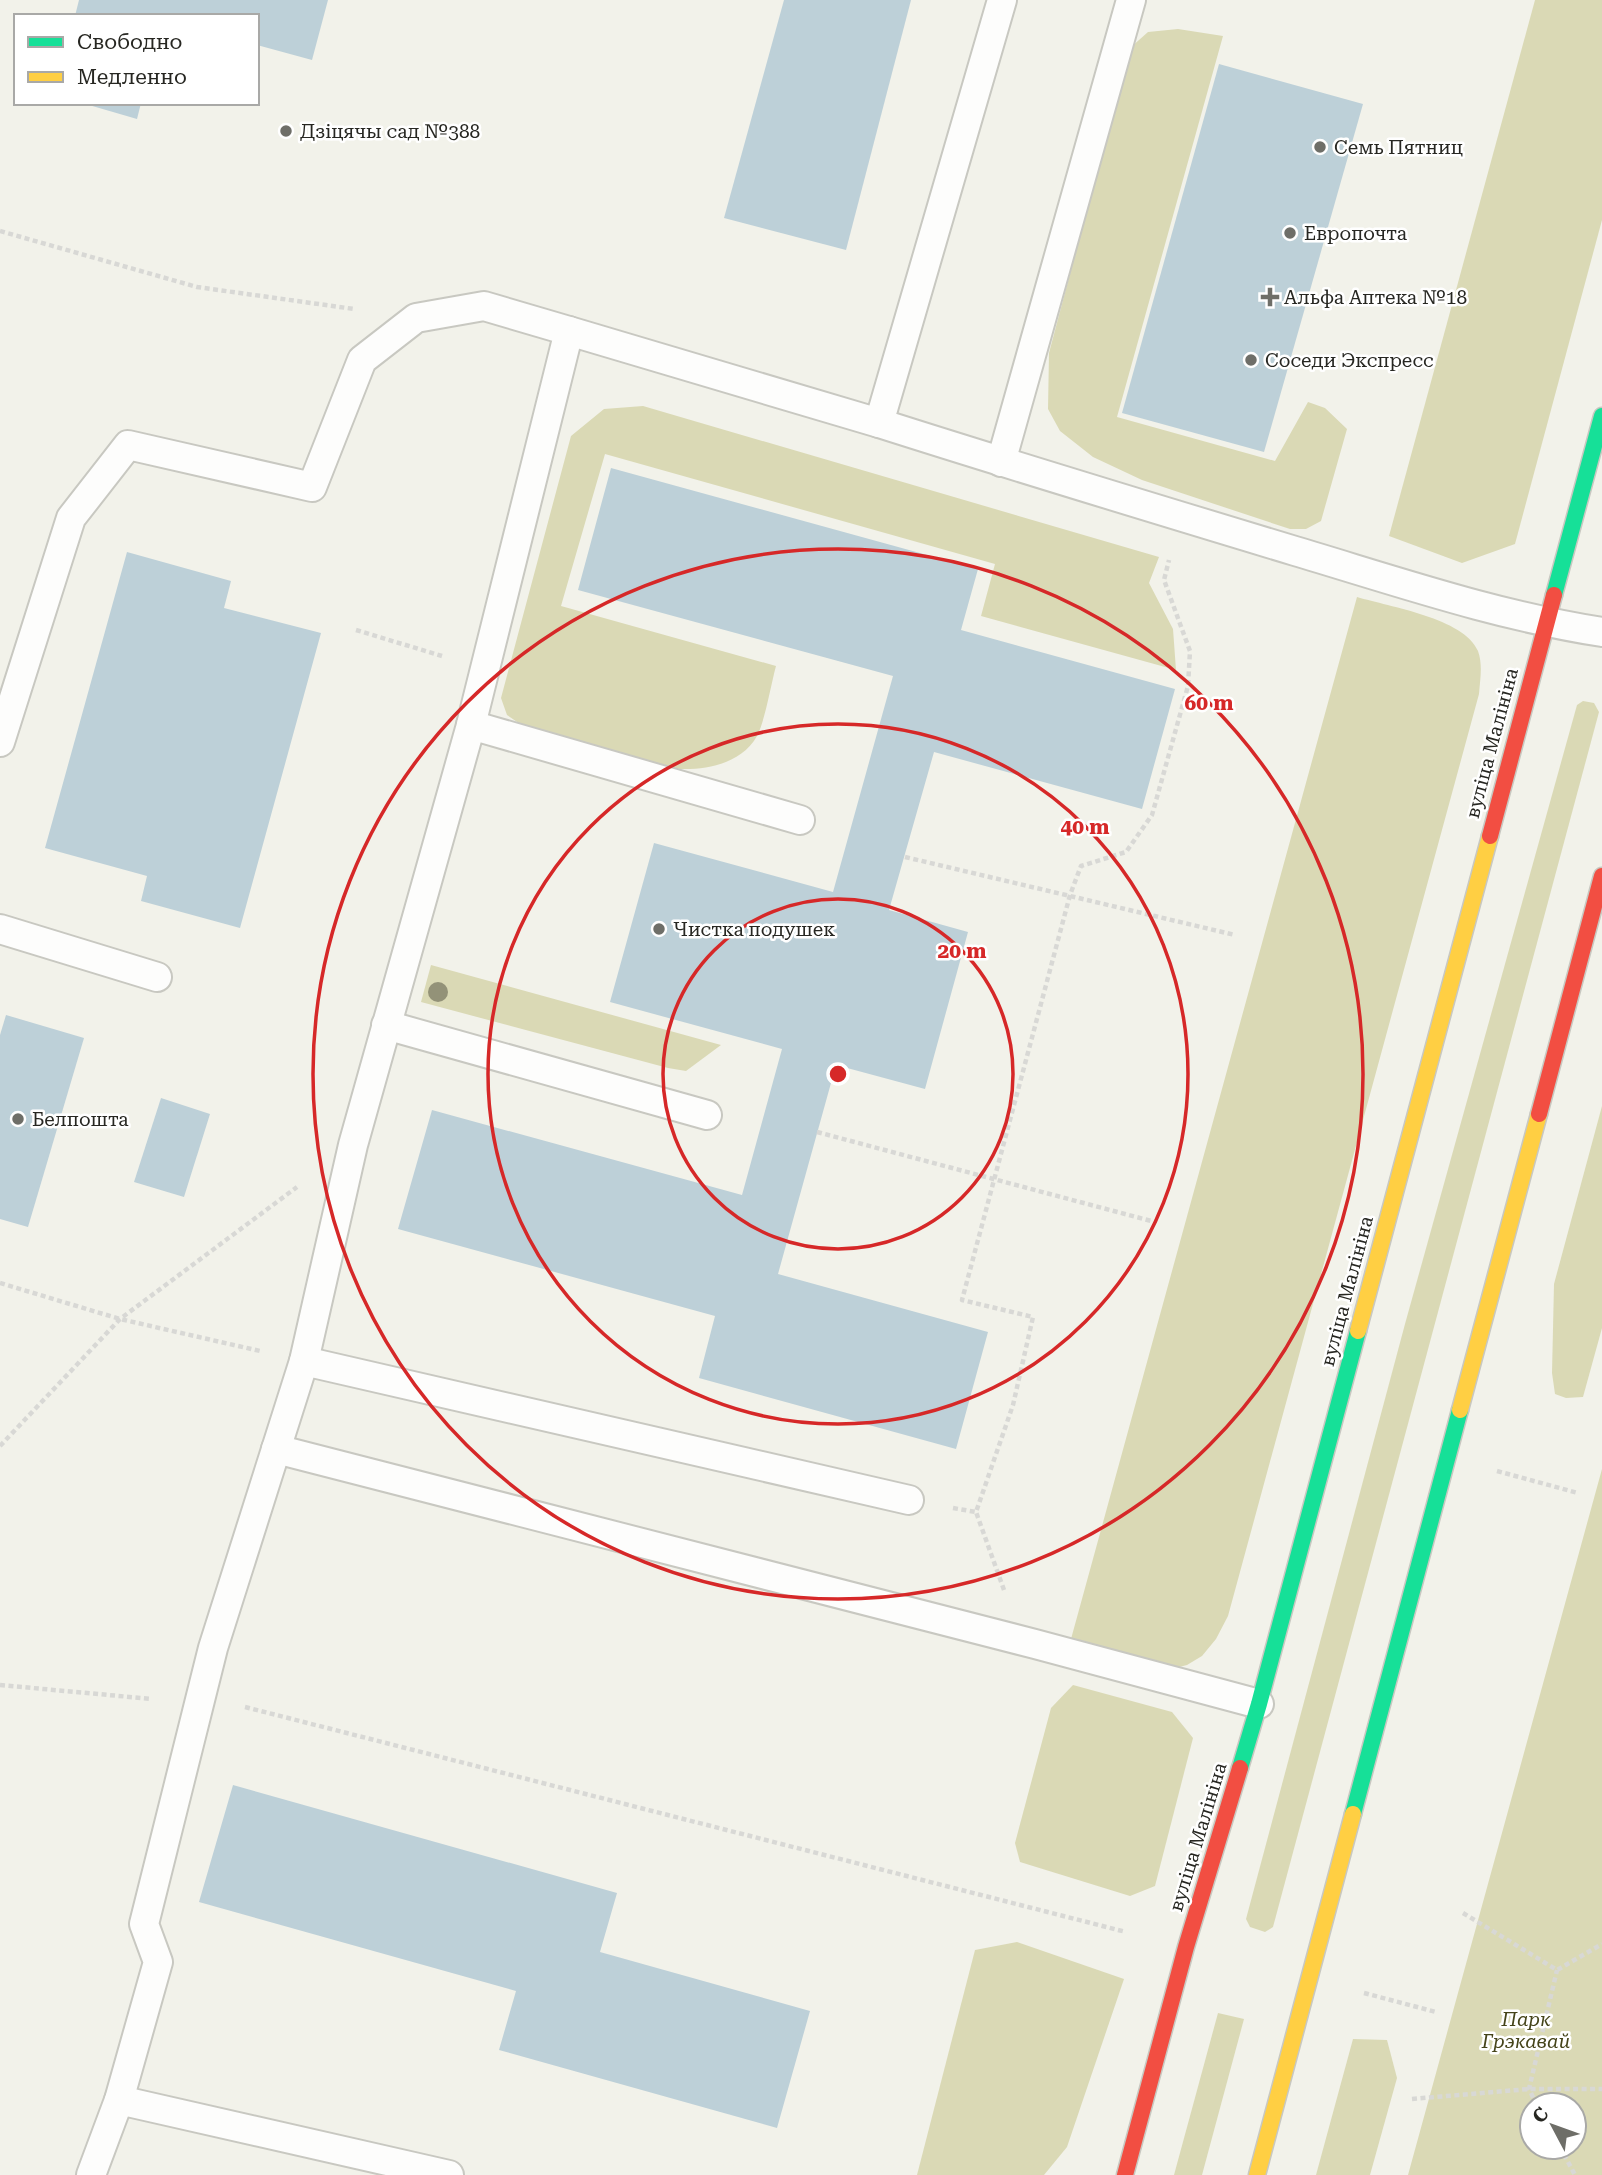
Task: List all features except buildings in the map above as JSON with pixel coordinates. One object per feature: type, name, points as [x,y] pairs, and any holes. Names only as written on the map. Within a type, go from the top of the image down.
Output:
[{"type":"main road","name":"вуліца Малініна","points":[[1125,2175],[1186,1947],[1259,1704],[1602,416]]},
{"type":"main road","points":[[1257,2175],[1602,876]]},
{"type":"lane","points":[[879,423],[1002,0]]},
{"type":"lane","points":[[1001,462],[1131,0]]},
{"type":"lane","points":[[0,742],[71,518],[128,445],[312,487],[362,360],[416,318],[484,306],[879,423],[1336,564],[1546,624],[1602,632]]},
{"type":"lane","points":[[91,2175],[119,2100],[158,1962],[144,1924],[213,1648],[304,1361],[353,1145],[471,725],[569,331]]},
{"type":"lane","points":[[471,725],[800,820]]},
{"type":"lane","points":[[0,929],[158,977]]},
{"type":"lane","points":[[386,1026],[707,1115]]},
{"type":"lane","points":[[304,1361],[909,1500]]},
{"type":"lane","points":[[276,1449],[1259,1704]]},
{"type":"lane","points":[[119,2100],[449,2175]]},
{"type":"path","points":[[0,231],[197,287],[416,318]]},
{"type":"path","points":[[1035,1644],[1001,1586],[976,1512],[1013,1405],[1033,1317],[962,1300],[992,1179],[1070,895],[1081,866],[1126,852],[1153,815],[1188,686],[1190,652],[1164,580],[1172,549]]},
{"type":"path","points":[[356,630],[420,649]]},
{"type":"path","points":[[905,857],[1235,935]]},
{"type":"path","points":[[817,1132],[1155,1222]]},
{"type":"path","points":[[0,1446],[120,1319],[353,1145]]},
{"type":"path","points":[[0,1283],[120,1319],[304,1361]]},
{"type":"path","points":[[1448,1458],[1578,1493]]},
{"type":"path","points":[[0,1685],[254,1707],[1126,1932]]},
{"type":"path","points":[[1463,1913],[1557,1970]]},
{"type":"path","points":[[1529,2090],[1557,1970],[1602,1944]]},
{"type":"path","points":[[1364,1993],[1436,2012]]},
{"type":"path","points":[[1412,2099],[1529,2090],[1602,2089]]},
{"type":"green space","points":[[1535,0],[1602,0],[1602,220],[1515,544],[1462,563],[1389,536]]},
{"type":"green space","points":[[1178,29],[1223,36],[1117,417],[1275,461],[1308,402],[1325,408],[1347,429],[1321,521],[1306,529],[1290,529],[1142,480],[1093,457],[1060,431],[1048,409],[1049,353],[1130,48],[1148,32]]},
{"type":"green space","points":[[643,406],[1159,557],[1149,583],[1173,629],[1176,670],[981,616],[995,564],[605,454],[561,606],[776,666],[763,721],[757,736],[743,753],[723,763],[691,769],[680,769],[526,728],[507,715],[501,698],[571,436],[604,409]]},
{"type":"green space","points":[[1357,597],[1425,615],[1458,630],[1478,651],[1481,672],[1479,694],[1228,1616],[1216,1639],[1202,1656],[1187,1665],[1156,1673],[1082,1654],[1071,1639]]},
{"type":"green space","points":[[1583,701],[1594,703],[1599,712],[1273,1927],[1265,1932],[1250,1927],[1246,1919],[1405,1324],[1577,705]]},
{"type":"green space","points":[[431,965],[721,1045],[686,1071],[421,1002]]},
{"type":"green space","points":[[1602,1106],[1602,1328],[1583,1397],[1566,1398],[1555,1394],[1552,1373],[1554,1284]]},
{"type":"green space","name":"Парк Грэкавай","points":[[1602,1469],[1602,2175],[1408,2175]]},
{"type":"green space","points":[[1073,1685],[1172,1712],[1193,1738],[1155,1886],[1130,1896],[1020,1862],[1015,1843],[1051,1708]]},
{"type":"green space","points":[[1017,1942],[1124,1979],[1067,2147],[1044,2175],[917,2175],[975,1950]]},
{"type":"green space","points":[[1218,2013],[1244,2019],[1202,2175],[1174,2175]]},
{"type":"green space","points":[[1353,2039],[1387,2040],[1397,2078],[1370,2175],[1316,2175]]},
{"type":"traffic: fast","points":[[1554,595],[1602,416]]},
{"type":"traffic: fast","points":[[1240,1768],[1358,1331]]},
{"type":"traffic: fast","points":[[1353,1814],[1460,1410]]},
{"type":"traffic: slow","points":[[1358,1331],[1490,836]]},
{"type":"traffic: slow","points":[[1460,1410],[1539,1114]]},
{"type":"traffic: slow","points":[[1257,2175],[1353,1814]]},
{"type":"traffic: jam","points":[[1490,836],[1554,595]]},
{"type":"traffic: jam","points":[[1539,1114],[1602,876]]},
{"type":"traffic: jam","points":[[1125,2175],[1186,1947],[1240,1768]]},
{"type":"place","name":"Дзіцячы сад №388","points":[[286,131]]},
{"type":"place","name":"Семь Пятниц","points":[[1320,147]]},
{"type":"place","name":"Европочта","points":[[1290,233]]},
{"type":"place","name":"Альфа Аптека №18","points":[[1270,297]]},
{"type":"place","name":"Соседи Экспресс","points":[[1251,360]]},
{"type":"place","name":"Чистка подушек","points":[[659,929]]},
{"type":"place","name":"Белпошта","points":[[18,1119]]}]
